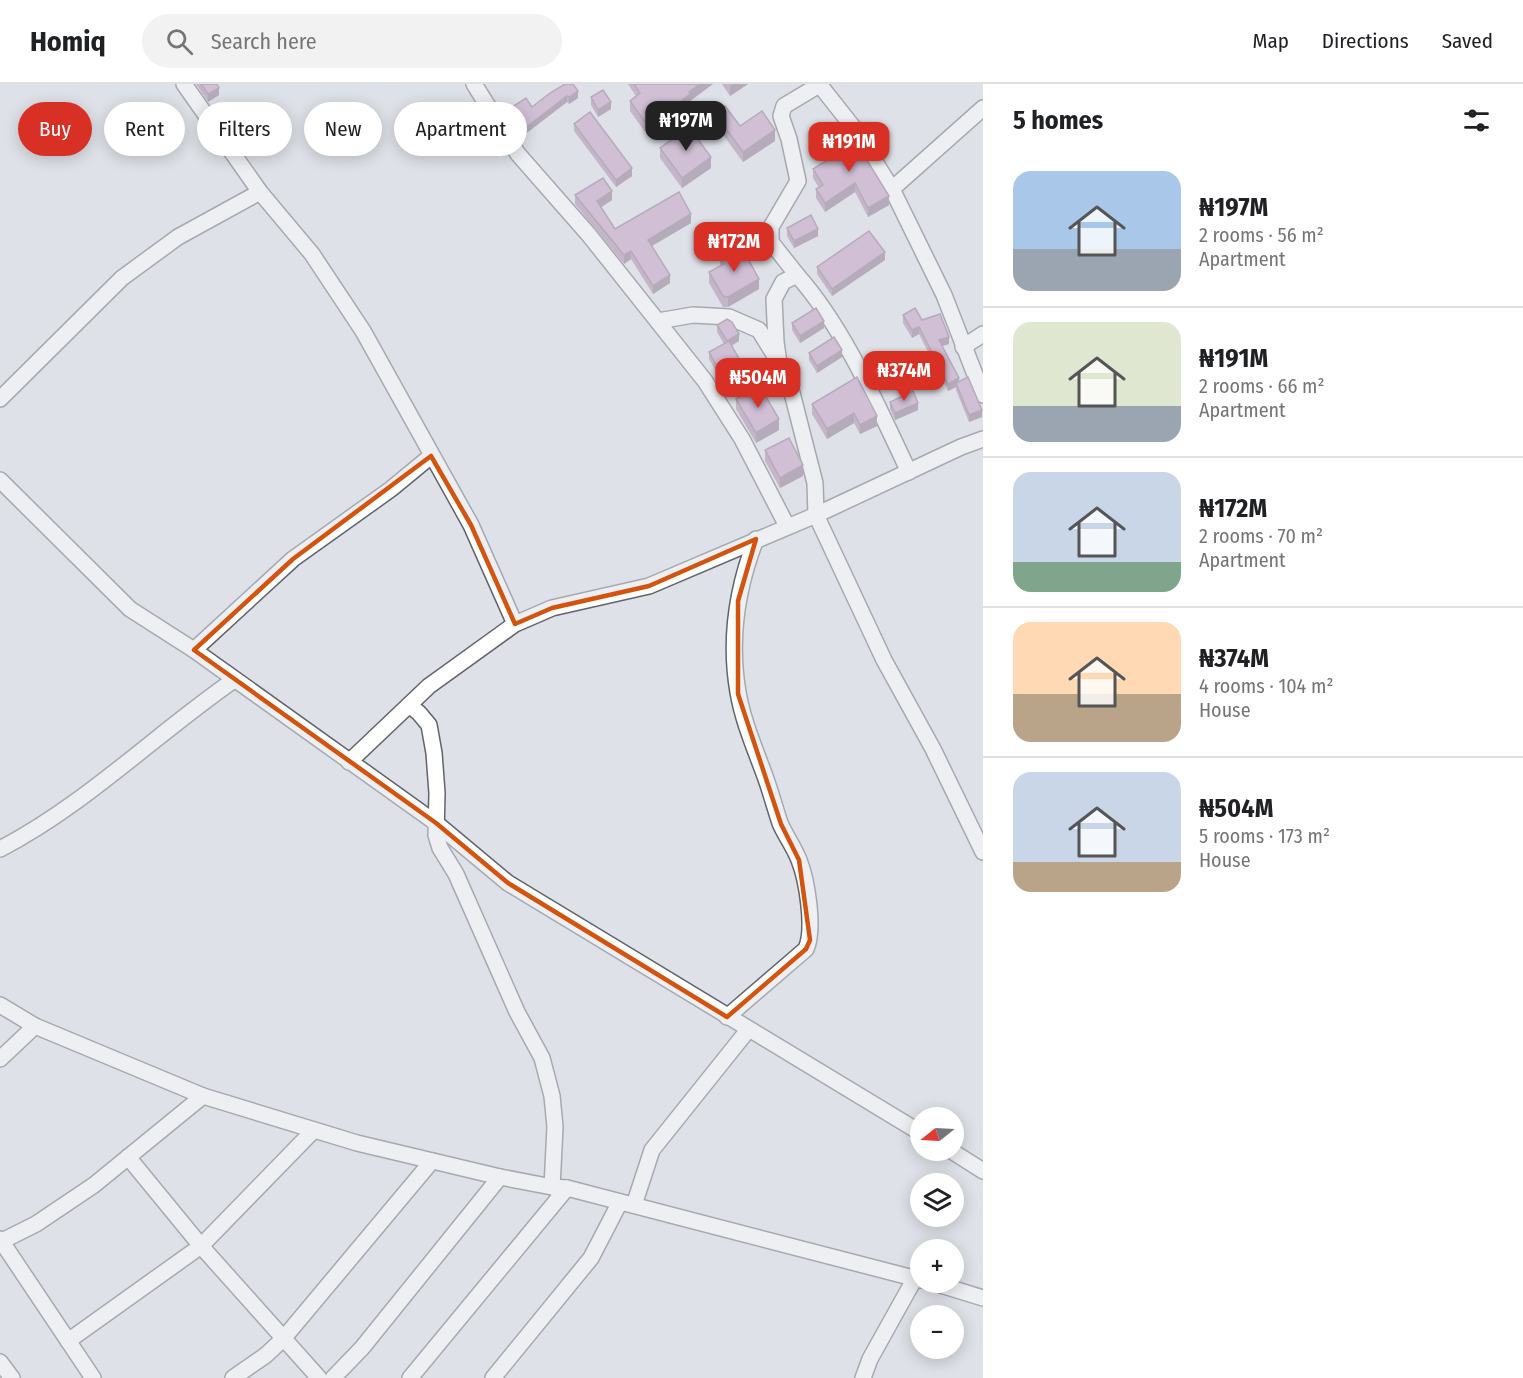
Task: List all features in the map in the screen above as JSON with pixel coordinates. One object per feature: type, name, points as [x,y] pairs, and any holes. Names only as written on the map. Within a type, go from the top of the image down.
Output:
[{"type":"street","points":[[184,84],[260,192],[312,254],[363,331],[471,525],[514,624]]},
{"type":"street","points":[[474,84],[518,154],[589,235],[705,381],[742,439],[787,526]]},
{"type":"street","points":[[909,472],[859,368],[813,292],[771,242],[771,227],[798,181],[789,139],[781,116],[784,106],[819,84],[853,127],[892,189],[944,295],[983,395]]},
{"type":"street","points":[[892,189],[983,108]]},
{"type":"street","points":[[0,399],[123,278],[178,237],[260,192]]},
{"type":"street","points":[[779,363],[774,300],[783,282],[797,275]]},
{"type":"street","points":[[658,321],[693,315],[729,317],[759,330],[779,363],[791,389],[815,483],[816,515],[884,660],[933,749],[983,852]]},
{"type":"street","points":[[963,347],[983,334]]},
{"type":"street","points":[[349,762],[429,686],[514,624],[552,608],[649,586],[816,515],[983,439]]},
{"type":"street","points":[[194,650],[293,559],[391,489],[431,456]]},
{"type":"street","points":[[0,480],[130,609],[194,650],[436,823],[508,883],[910,1126]]},
{"type":"street","points":[[727,1017],[806,949],[810,940],[806,887],[799,860],[781,824],[738,694],[736,675],[738,601],[746,565],[756,539]]},
{"type":"street","points":[[0,849],[19,839],[106,780],[198,705],[234,680]]},
{"type":"street","points":[[409,705],[419,712],[429,725],[437,793],[436,835],[440,848],[456,874],[512,1002],[542,1058],[553,1106],[559,1187],[410,1378]]},
{"type":"street","points":[[0,1005],[34,1026],[203,1096],[357,1143],[500,1177],[559,1187],[910,1277]]},
{"type":"street","points":[[0,1059],[34,1026]]},
{"type":"street","points":[[493,1378],[591,1258],[627,1204],[652,1150],[748,1030]]},
{"type":"street","points":[[93,1378],[0,1240],[36,1224],[94,1185],[203,1096]]},
{"type":"street","points":[[68,1341],[201,1246],[314,1130]]},
{"type":"street","points":[[964,1156],[980,1163]]},
{"type":"street","points":[[128,1157],[201,1246],[319,1378]]},
{"type":"street","points":[[233,1378],[266,1355],[283,1339],[432,1161]]},
{"type":"street","points":[[333,1378],[362,1348],[500,1177]]},
{"type":"street","points":[[863,1378],[870,1359],[910,1292]]},
{"type":"street","points":[[964,1292],[983,1298]]},
{"type":"street","points":[[0,1362],[12,1378]]},
{"type":"highlighted area","points":[[431,456],[471,525],[515,624],[552,608],[649,586],[756,539],[738,601],[738,694],[781,824],[799,860],[810,940],[806,949],[727,1017],[508,883],[436,823],[194,650],[293,559]]},
{"type":"building","points":[[201,84],[217,84],[219,88],[208,94]]},
{"type":"building","points":[[565,84],[573,84],[578,91],[567,96],[527,127],[527,102],[520,102],[526,98],[532,107]]},
{"type":"building","points":[[634,84],[700,84],[648,126],[630,101],[640,93]]},
{"type":"building","points":[[603,90],[611,102],[598,110],[591,97]]},
{"type":"building","points":[[725,106],[740,126],[762,111],[775,130],[743,152],[715,114]]},
{"type":"building","points":[[590,112],[632,168],[616,180],[574,124]]},
{"type":"building","points":[[689,127],[711,157],[682,178],[660,148]]},
{"type":"building","points":[[849,131],[889,196],[868,208],[855,183],[825,203],[816,189],[823,185],[813,169],[837,154],[830,143]]},
{"type":"building","points":[[603,178],[612,191],[597,201],[615,229],[679,192],[691,214],[648,240],[670,275],[653,286],[631,251],[624,255],[575,195]]},
{"type":"building","points":[[811,215],[818,229],[794,241],[787,228]]},
{"type":"building","points":[[869,231],[885,252],[832,289],[817,267]]},
{"type":"building","points":[[741,246],[759,279],[728,297],[723,296],[709,272],[724,264],[720,258]]},
{"type":"building","points":[[816,308],[824,321],[800,336],[792,323]]},
{"type":"building","points":[[915,308],[922,320],[940,314],[949,337],[939,340],[959,378],[948,384],[919,327],[912,330],[903,315]]},
{"type":"building","points":[[727,319],[732,322],[739,334],[727,341],[717,325]]},
{"type":"building","points":[[834,337],[842,350],[817,366],[809,353]]},
{"type":"building","points":[[729,341],[741,362],[721,373],[709,352]]},
{"type":"building","points":[[895,354],[901,364],[877,375],[872,365]]},
{"type":"building","points":[[857,377],[877,416],[860,425],[854,413],[827,429],[812,404]]},
{"type":"building","points":[[968,377],[982,410],[969,415],[956,383]]},
{"type":"building","points":[[759,385],[779,419],[756,433],[736,399]]},
{"type":"building","points":[[913,391],[918,403],[895,413],[890,402]]},
{"type":"building","points":[[789,438],[803,465],[780,478],[765,450]]}]
